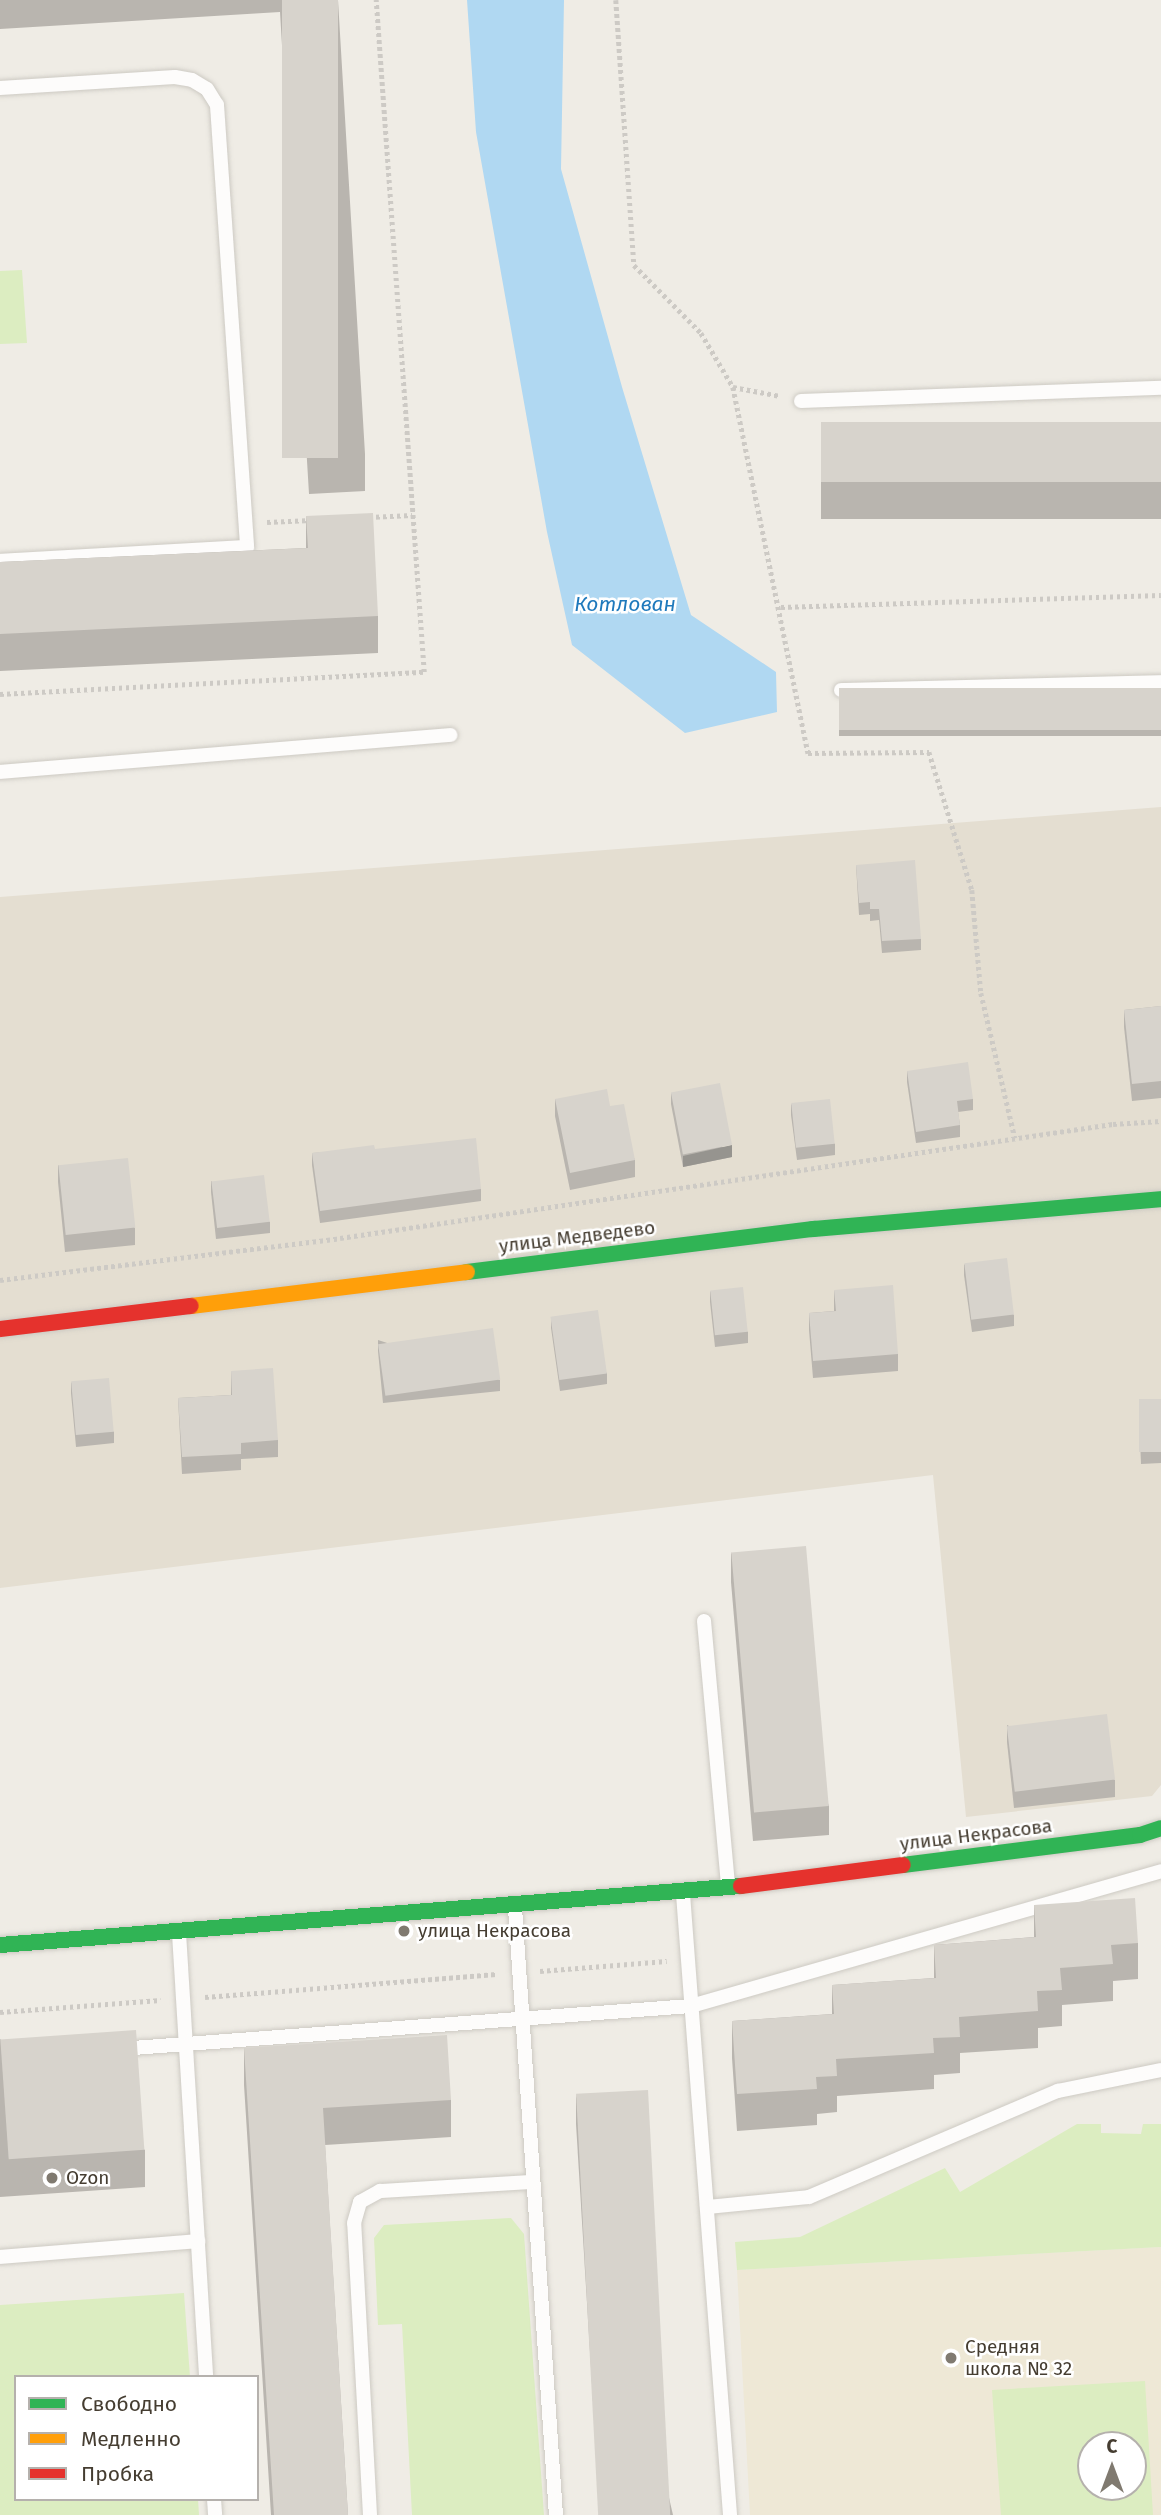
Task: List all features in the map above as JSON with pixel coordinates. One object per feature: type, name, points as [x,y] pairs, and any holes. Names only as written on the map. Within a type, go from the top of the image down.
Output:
[{"type":"street","name":"улица Медведево","points":[[0,1329],[813,1229],[1161,1199]]},
{"type":"street","name":"улица Некрасова","points":[[0,1945],[728,1888],[1140,1835],[1161,1828]]},
{"type":"lane","points":[[0,88],[175,77],[192,80],[207,89],[217,105],[247,547],[0,561]]},
{"type":"lane","points":[[801,401],[1161,388]]},
{"type":"lane","points":[[841,690],[1161,682]]},
{"type":"lane","points":[[0,772],[450,735]]},
{"type":"lane","points":[[704,1621],[728,1888]]},
{"type":"lane","points":[[106,2050],[522,2021],[691,2006],[1161,1871]]},
{"type":"lane","points":[[682,1892],[730,2515]]},
{"type":"lane","points":[[515,1906],[556,2515]]},
{"type":"lane","points":[[179,1932],[206,2375]]},
{"type":"lane","points":[[707,2207],[809,2197],[1058,2091],[1161,2070]]},
{"type":"lane","points":[[370,2515],[355,2223],[360,2202],[380,2190],[532,2182]]},
{"type":"lane","points":[[0,2257],[198,2241]]},
{"type":"path","points":[[0,694],[424,672],[376,0]]},
{"type":"path","points":[[616,0],[634,265],[701,333],[733,387],[781,607],[808,753],[929,752],[972,890],[981,993],[1015,1138]]},
{"type":"path","points":[[733,387],[801,401]]},
{"type":"path","points":[[357,518],[412,515]]},
{"type":"path","points":[[245,523],[315,520]]},
{"type":"path","points":[[781,607],[1161,595]]},
{"type":"path","points":[[0,1280],[340,1238],[1015,1138],[1161,1121]]},
{"type":"path","points":[[0,2012],[688,1959]]},
{"type":"shaded area","points":[[1161,807],[1161,1785],[1152,1796],[966,1817],[933,1475],[0,1588],[0,897]]},
{"type":"shaded area","name":"Средняя школа № 32","points":[[1161,2247],[1161,2515],[750,2515],[737,2270]]},
{"type":"green space","points":[[22,270],[27,343],[0,344],[0,271]]},
{"type":"green space","points":[[1077,2124],[1101,2124],[1101,2133],[1141,2134],[1143,2124],[1161,2124],[1161,2247],[737,2270],[735,2242],[800,2237],[945,2168],[960,2192]]},
{"type":"green space","points":[[511,2218],[524,2234],[544,2515],[412,2515],[402,2324],[378,2325],[374,2238],[384,2225]]},
{"type":"green space","points":[[184,2293],[190,2375],[14,2375],[14,2501],[198,2501],[199,2515],[0,2515],[0,2305]]},
{"type":"green space","points":[[1145,2381],[1153,2515],[1001,2515],[992,2390]]},
{"type":"water","name":"Котлован","points":[[467,0],[564,0],[561,169],[622,387],[691,615],[776,672],[777,712],[685,733],[572,645],[547,532],[476,132]]},
{"type":"building","points":[[282,0],[338,0],[338,458],[282,458]]},
{"type":"building","points":[[821,422],[1161,422],[1161,482],[821,482]]},
{"type":"building","points":[[373,513],[378,616],[0,634],[0,562],[308,548],[306,516]]},
{"type":"building","points":[[839,688],[1161,688],[1161,730],[839,730]]},
{"type":"building","points":[[915,860],[921,939],[882,941],[879,909],[870,909],[870,902],[859,903],[856,865]]},
{"type":"building","points":[[1161,1006],[1161,1081],[1132,1084],[1124,1010]]},
{"type":"building","points":[[968,1062],[973,1099],[957,1101],[960,1125],[916,1132],[907,1071]]},
{"type":"building","points":[[720,1083],[732,1145],[683,1154],[671,1093]]},
{"type":"building","points":[[607,1089],[610,1106],[624,1104],[635,1160],[570,1173],[555,1099]]},
{"type":"building","points":[[830,1099],[835,1144],[796,1148],[791,1103]]},
{"type":"building","points":[[476,1138],[481,1189],[320,1211],[312,1153],[374,1145],[375,1149]]},
{"type":"building","points":[[128,1158],[135,1228],[66,1235],[58,1165]]},
{"type":"building","points":[[264,1175],[270,1222],[217,1228],[211,1181]]},
{"type":"building","points":[[1007,1258],[1014,1315],[971,1320],[964,1263]]},
{"type":"building","points":[[893,1285],[898,1354],[813,1361],[809,1313],[836,1311],[834,1290]]},
{"type":"building","points":[[743,1287],[748,1332],[715,1335],[710,1290]]},
{"type":"building","points":[[598,1310],[607,1373],[559,1380],[550,1317]]},
{"type":"building","points":[[493,1328],[500,1379],[385,1396],[378,1344]]},
{"type":"building","points":[[273,1368],[278,1440],[241,1443],[241,1454],[182,1457],[178,1398],[232,1395],[231,1371]]},
{"type":"building","points":[[109,1378],[114,1432],[76,1435],[71,1381]]},
{"type":"building","points":[[1139,1399],[1161,1399],[1161,1452],[1139,1452]]},
{"type":"building","points":[[806,1546],[829,1806],[754,1813],[731,1553]]},
{"type":"building","points":[[1107,1714],[1115,1780],[1015,1792],[1007,1726]]},
{"type":"building","points":[[1135,1898],[1138,1943],[1111,1945],[1113,1964],[1060,1968],[1062,1990],[1037,1991],[1038,2011],[959,2017],[960,2037],[933,2038],[934,2053],[836,2059],[837,2076],[816,2077],[817,2089],[737,2094],[732,2021],[834,2014],[832,1985],[936,1978],[934,1945],[1036,1937],[1034,1905]]},
{"type":"building","points":[[136,2030],[144,2150],[9,2159],[0,2039]]},
{"type":"building","points":[[447,2035],[451,2100],[323,2108],[348,2515],[274,2515],[244,2048]]},
{"type":"building","points":[[648,2090],[670,2515],[598,2515],[576,2094]]},
{"type":"traffic: fast","points":[[467,1272],[813,1229],[1161,1199]]},
{"type":"traffic: fast","points":[[903,1865],[1140,1835],[1161,1828]]},
{"type":"traffic: fast","points":[[0,1945],[741,1886]]},
{"type":"traffic: slow","points":[[191,1306],[467,1272]]},
{"type":"traffic: jam","points":[[0,1329],[191,1306]]},
{"type":"traffic: jam","points":[[741,1886],[903,1865]]},
{"type":"place","name":"улица Некрасова","points":[[404,1931]]},
{"type":"place","name":"Ozon","points":[[52,2178]]},
{"type":"place","name":"Средняя школа № 32","points":[[951,2358]]}]
